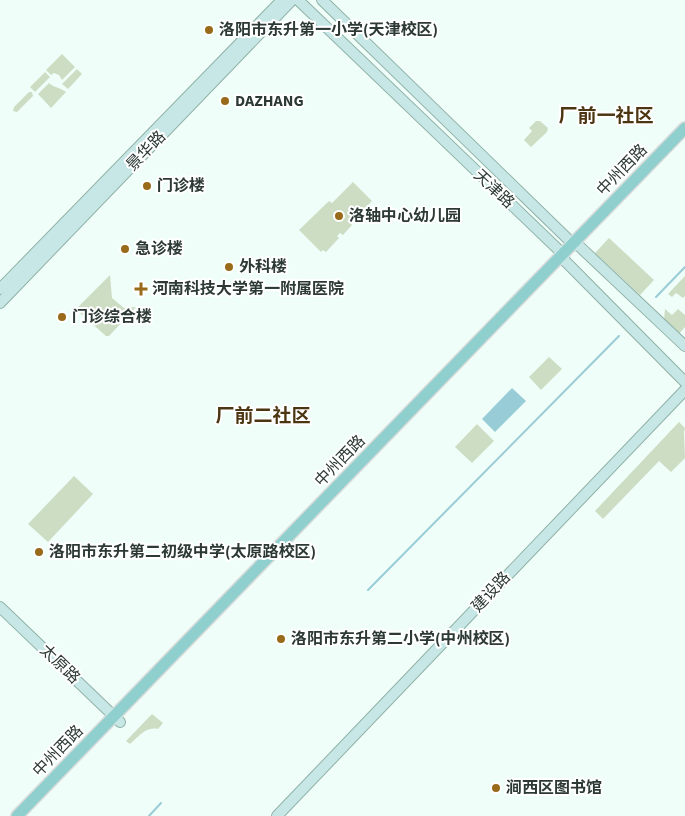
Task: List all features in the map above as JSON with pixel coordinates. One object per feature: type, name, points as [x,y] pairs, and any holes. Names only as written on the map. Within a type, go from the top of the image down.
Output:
[{"type":"main road","name":"景华路","points":[[0,289],[282,0]]},
{"type":"main road","name":"景华路","points":[[0,303],[292,0]]},
{"type":"main road","name":"天津路","points":[[298,0],[564,257],[685,382]]},
{"type":"main road","name":"天津路","points":[[322,0],[576,245],[685,346]]},
{"type":"main road","name":"中州西路","points":[[576,245],[685,128]]},
{"type":"main road","name":"中州西路","points":[[17,816],[118,719],[251,584],[564,257],[685,136]]},
{"type":"main road","name":"建设路","points":[[277,816],[685,390]]},
{"type":"main road","name":"建设路","points":[[285,816],[414,684],[526,564],[685,399]]},
{"type":"main road","name":"太原路","points":[[0,607],[118,719]]},
{"type":"main road","name":"中州西路","points":[[28,816],[118,719]]},
{"type":"green space","points":[[62,54],[75,67],[62,80],[59,75],[54,73],[51,75],[46,70]]},
{"type":"green space","points":[[77,69],[82,74],[68,89],[62,84]]},
{"type":"green space","points":[[45,72],[50,77],[35,92],[30,87]]},
{"type":"green space","points":[[49,83],[66,92],[51,108],[38,94]]},
{"type":"green space","points":[[29,92],[32,92],[33,96],[17,112],[13,111],[14,107]]},
{"type":"green space","points":[[536,121],[540,121],[548,128],[547,132],[531,147],[524,140],[532,131],[529,128]]},
{"type":"green space","points":[[353,182],[372,201],[350,223],[352,225],[343,235],[340,233],[337,236],[339,238],[326,252],[323,250],[321,252],[299,230],[329,201],[332,203]]},
{"type":"green space","points":[[609,238],[654,280],[640,295],[595,253]]},
{"type":"green space","points":[[110,275],[112,298],[124,308],[136,307],[109,336],[106,336],[80,313],[78,307]]},
{"type":"green space","points":[[685,276],[685,296],[683,298],[676,293],[672,297],[668,294]]},
{"type":"green space","points":[[665,309],[672,315],[678,309],[685,315],[685,327],[678,335],[664,320]]},
{"type":"green space","points":[[549,357],[562,369],[541,390],[529,377]]},
{"type":"green space","points":[[679,422],[685,428],[685,458],[671,472],[659,461],[603,519],[595,511]]},
{"type":"green space","points":[[477,424],[494,441],[472,463],[455,447]]},
{"type":"green space","points":[[74,476],[93,494],[48,542],[28,524]]},
{"type":"green space","points":[[152,714],[163,723],[158,729],[154,728],[146,731],[130,744],[126,741]]},
{"type":"water","points":[[512,388],[526,401],[495,432],[482,419]]},
{"type":"waterway","points":[[656,297],[685,267]]},
{"type":"waterway","points":[[368,590],[619,336]]},
{"type":"waterway","points":[[149,816],[161,803]]},
{"type":"place","name":"洛阳市东升第一小学(天津校区)","points":[[209,30]]},
{"type":"place","name":"DAZHANG","points":[[225,101]]},
{"type":"place","name":"门诊楼","points":[[147,186]]},
{"type":"place","name":"洛轴中心幼儿园","points":[[339,216]]},
{"type":"place","name":"急诊楼","points":[[125,249]]},
{"type":"place","name":"外科楼","points":[[229,267]]},
{"type":"place","name":"河南科技大学第一附属医院","points":[[141,289]]},
{"type":"place","name":"门诊综合楼","points":[[62,317]]},
{"type":"place","name":"洛阳市东升第二初级中学(太原路校区)","points":[[39,552]]},
{"type":"place","name":"洛阳市东升第二小学(中州校区)","points":[[281,639]]},
{"type":"place","name":"涧西区图书馆","points":[[496,788]]},
{"type":"district","name":"厂前一社区","points":[[606,116]]},
{"type":"district","name":"厂前二社区","points":[[263,416]]}]
